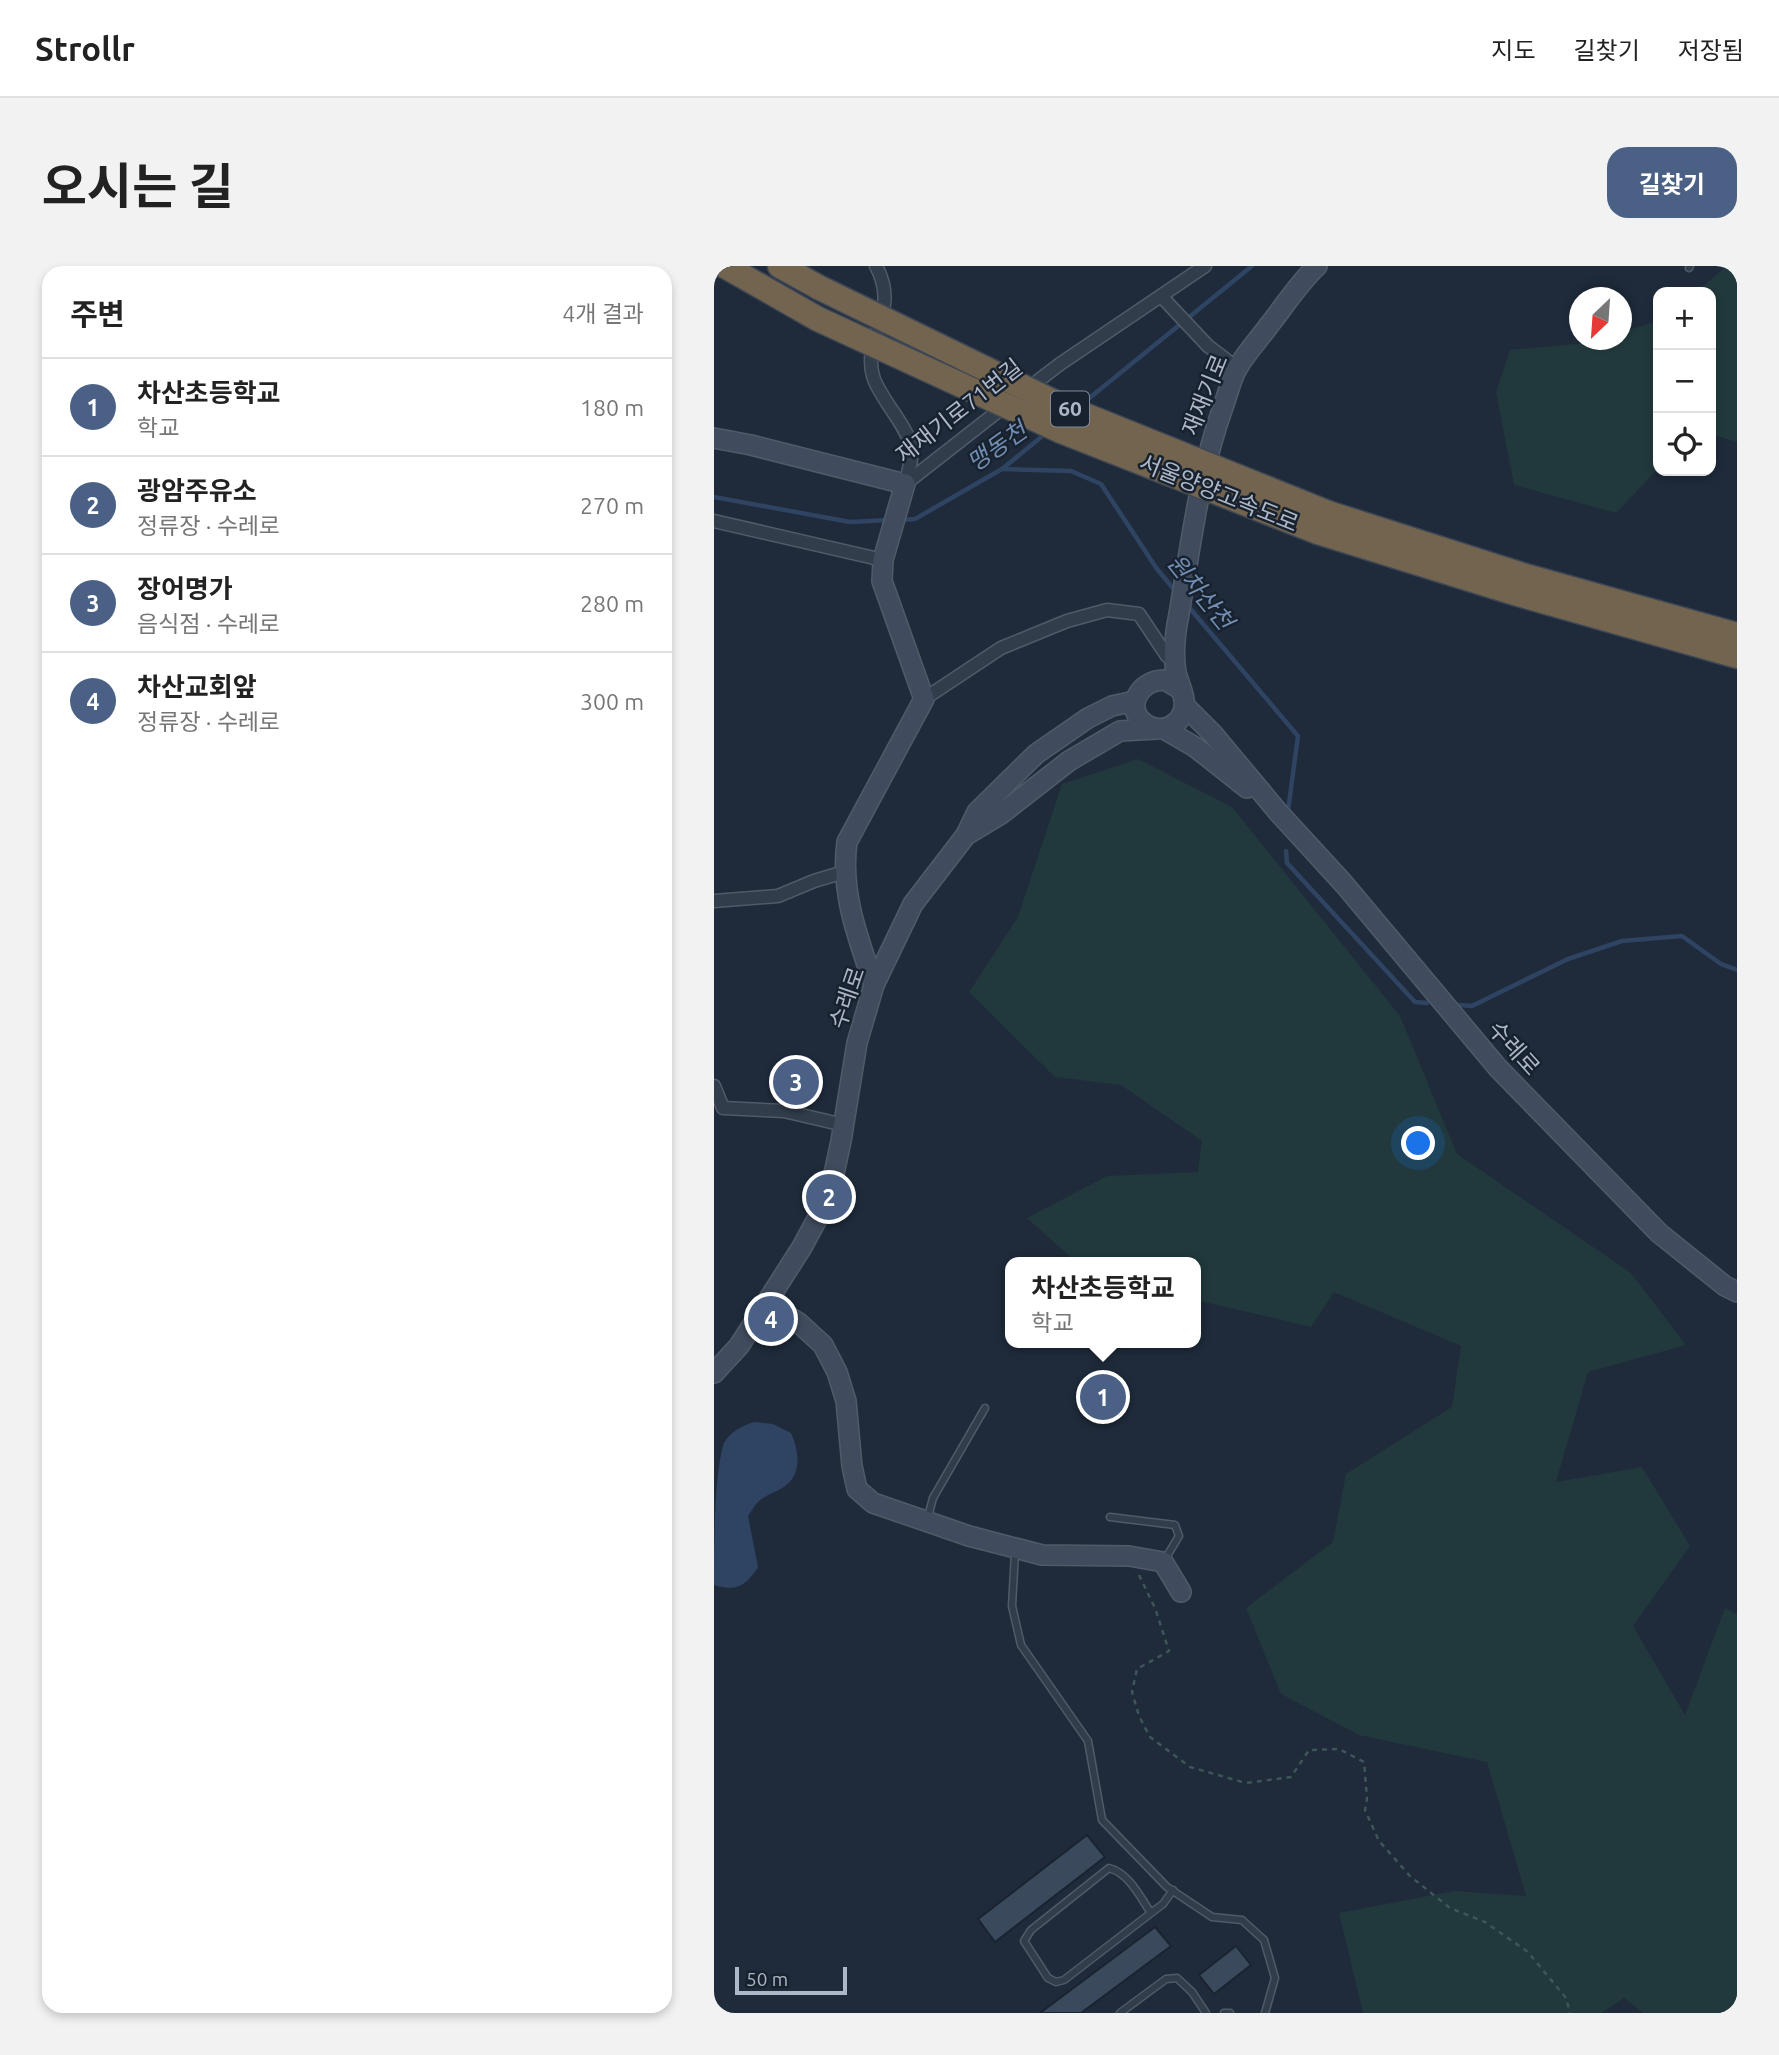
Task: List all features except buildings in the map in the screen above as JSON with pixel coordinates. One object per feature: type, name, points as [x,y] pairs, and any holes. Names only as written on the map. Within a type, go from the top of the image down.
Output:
[{"type":"highway","name":"서울양양고속도로","points":[[725,266],[818,319],[1060,431],[1518,594],[1737,656]]},
{"type":"highway","name":"서울양양고속도로","points":[[780,266],[1062,406],[1323,523],[1737,635]]},
{"type":"main road","name":"재재기로","points":[[1176,631],[1210,443],[1237,368],[1317,266]]},
{"type":"main road","name":"재재기로71번길","points":[[714,438],[905,484]]},
{"type":"main road","points":[[874,985],[845,886],[844,872],[847,842],[924,699],[882,581],[883,560],[905,484]]},
{"type":"main road","points":[[1176,631],[1176,669],[1182,697],[1179,721],[1161,729],[1148,726],[1141,720],[1135,701],[1139,690],[1167,656],[1176,631]]},
{"type":"main road","points":[[1148,682],[1165,680],[1182,697]]},
{"type":"main road","name":"수레로","points":[[1182,697],[1278,812],[1344,884],[1477,1045],[1528,1101],[1659,1233],[1725,1286],[1737,1292]]},
{"type":"main road","name":"수레로","points":[[714,1373],[739,1346],[802,1247],[829,1198],[857,1043],[874,985],[913,904],[966,835],[977,812],[1035,754],[1088,718],[1112,706],[1135,701]]},
{"type":"main road","name":"수레로","points":[[966,835],[1001,814],[1069,761],[1121,731],[1161,729],[1195,747],[1278,812]]},
{"type":"main road","points":[[766,1303],[799,1323],[822,1345],[837,1372],[846,1401],[852,1466],[857,1489],[873,1503],[969,1536],[1042,1555],[1129,1556],[1163,1562],[1181,1592]]},
{"type":"street","points":[[876,266],[885,282],[886,301],[870,360],[873,378],[912,444],[905,484]]},
{"type":"street","name":"재재기로71번길","points":[[905,484],[1060,364],[1205,266]]},
{"type":"street","points":[[1161,296],[1208,346],[1237,368]]},
{"type":"street","points":[[714,521],[883,560]]},
{"type":"street","points":[[924,699],[1001,648],[1066,621],[1107,610],[1139,614],[1167,656]]},
{"type":"street","points":[[714,901],[778,896],[844,872]]},
{"type":"street","points":[[714,1086],[723,1108],[784,1111],[844,1125]]},
{"type":"lane","points":[[933,1523],[929,1513],[933,1498],[985,1408]]},
{"type":"lane","points":[[1110,1517],[1175,1525],[1179,1536],[1163,1562]]},
{"type":"lane","points":[[1015,1548],[1012,1606],[1021,1645],[1088,1741],[1102,1820],[1167,1887],[1212,1917],[1242,1920],[1264,1940],[1275,1978],[1265,2013]]},
{"type":"lane","points":[[1151,1913],[1128,1880],[1117,1870],[1109,1868],[1031,1930],[1024,1941],[1048,1978],[1056,1982],[1064,1980],[1163,1904],[1173,1890]]},
{"type":"lane","points":[[1120,2013],[1166,1979],[1177,1978],[1192,1992],[1206,2013]]},
{"type":"lane","points":[[1224,2013],[1230,2013]]},
{"type":"path","points":[[1129,1556],[1155,1608],[1169,1651],[1137,1669],[1132,1692],[1139,1716],[1150,1738],[1190,1767],[1247,1783],[1291,1777],[1309,1750],[1339,1749],[1364,1762],[1367,1798],[1365,1810],[1379,1842],[1410,1876],[1450,1908],[1485,1922],[1528,1952],[1566,1998],[1570,2013]]},
{"type":"green space","points":[[1727,266],[1737,266],[1737,442],[1716,436],[1716,287],[1702,287]]},
{"type":"green space","points":[[1653,323],[1653,474],[1616,513],[1514,485],[1496,392],[1510,350],[1569,345],[1569,350],[1632,350],[1632,329]]},
{"type":"green space","points":[[1138,759],[1232,807],[1400,1016],[1457,1154],[1631,1273],[1686,1345],[1588,1372],[1556,1482],[1642,1467],[1690,1546],[1633,1626],[1685,1715],[1725,1608],[1737,1614],[1737,2013],[1643,2013],[1624,1998],[1601,2013],[1363,2013],[1339,1913],[1454,1891],[1526,1896],[1487,1762],[1359,1735],[1281,1694],[1246,1608],[1333,1542],[1346,1474],[1452,1407],[1461,1346],[1334,1292],[1311,1327],[1201,1301],[1201,1257],[1070,1257],[1027,1218],[1107,1176],[1198,1172],[1202,1141],[1121,1085],[1055,1077],[969,992],[1018,917],[1062,784]]},
{"type":"water","points":[[754,1422],[773,1424],[791,1433],[797,1455],[796,1470],[789,1483],[761,1500],[748,1516],[758,1567],[740,1586],[722,1587],[714,1585],[715,1512],[721,1456],[724,1443],[730,1435]]},
{"type":"waterway","name":"맹동천","points":[[1082,404],[1252,266]]},
{"type":"waterway","name":"맹동천","points":[[901,520],[915,519],[1002,469],[1045,434]]},
{"type":"waterway","name":"원차산천","points":[[1002,469],[1071,471],[1101,484],[1157,569],[1177,593]]},
{"type":"waterway","name":"맹동천","points":[[714,497],[850,522],[889,520]]},
{"type":"waterway","name":"원차산천","points":[[1187,605],[1298,736],[1288,811]]},
{"type":"waterway","name":"원차산천","points":[[1286,851],[1287,863],[1415,1002],[1427,1003]]},
{"type":"waterway","name":"원차산천","points":[[1460,1005],[1472,1006],[1568,959],[1622,941],[1682,936],[1721,964],[1737,970]]},
{"type":"place","name":"장어명가","points":[[796,1082]]},
{"type":"place","name":"광암주유소","points":[[829,1197]]},
{"type":"place","name":"차산교회앞","points":[[771,1319]]},
{"type":"place","name":"차산초등학교","points":[[1103,1397]]}]
